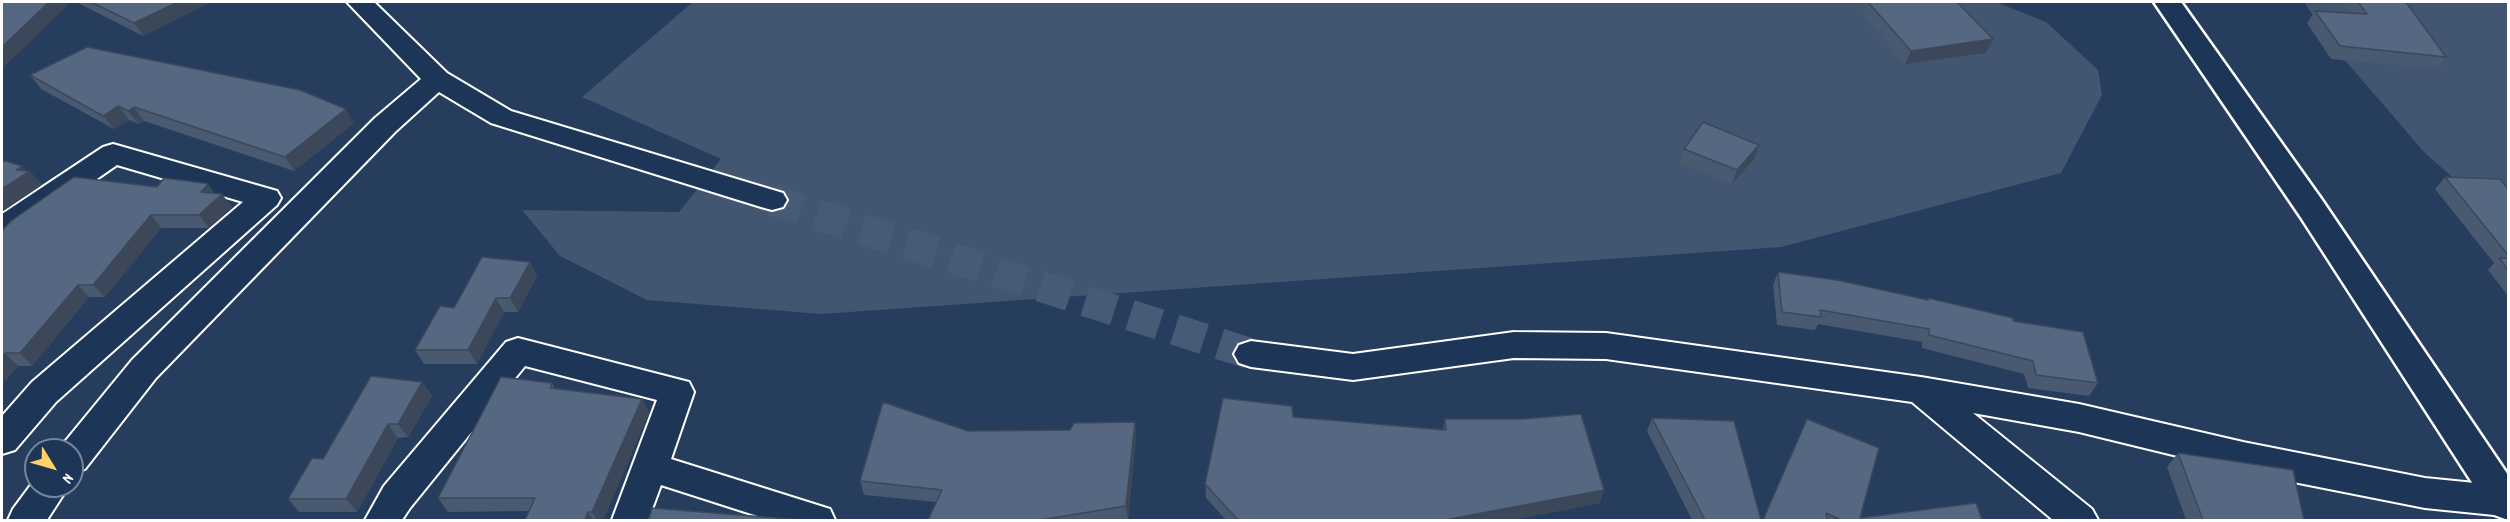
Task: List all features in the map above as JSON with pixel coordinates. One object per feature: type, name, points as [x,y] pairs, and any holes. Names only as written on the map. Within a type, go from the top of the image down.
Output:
[{"type":"street","points":[[360,2],[437,79],[501,117],[772,200]]},
{"type":"street","points":[[2168,2],[2317,218],[2507,503]]},
{"type":"street","points":[[84,444],[144,369],[385,125],[437,79]]},
{"type":"street","points":[[2,230],[113,154],[266,198],[44,392],[2,440]]},
{"type":"street","points":[[1251,354],[1353,367],[1514,345],[1606,346],[1921,390],[2079,418],[2243,457],[2425,493],[2507,503]]},
{"type":"street","points":[[383,520],[397,497],[518,351],[677,392],[630,520]]},
{"type":"street","points":[[1921,390],[2079,520]]},
{"type":"street","points":[[650,467],[817,520]]},
{"type":"street","points":[[26,520],[42,498]]},
{"type":"shaded area","points":[[693,2],[1996,2],[2046,22],[2098,70],[2102,95],[2061,173],[1781,247],[821,314],[647,300],[560,256],[522,210],[679,212],[721,159],[582,97]]},
{"type":"shaded area","points":[[2304,2],[2508,2],[2508,227],[2425,153],[2342,57]]},
{"type":"building","points":[[2,2],[49,2],[2,47]]},
{"type":"building","points":[[91,2],[178,2],[134,23]]},
{"type":"building","points":[[1868,2],[1957,2],[1993,39],[1911,51]]},
{"type":"building","points":[[2358,2],[2406,2],[2446,57],[2340,46],[2315,11],[2367,14]]},
{"type":"building","points":[[87,47],[300,90],[346,109],[285,157],[134,107],[128,111],[118,106],[103,116],[30,75]]},
{"type":"building","points":[[1703,122],[1759,145],[1737,170],[1684,149]]},
{"type":"building","points":[[2,160],[22,166],[16,170],[30,171],[2,189]]},
{"type":"building","points":[[74,177],[157,187],[164,178],[208,184],[201,192],[222,194],[199,215],[151,215],[93,285],[78,285],[20,353],[5,353],[2,358],[2,231],[11,221]]},
{"type":"building","points":[[2445,177],[2500,179],[2508,189],[2508,255]]},
{"type":"building","points":[[482,257],[530,262],[510,298],[496,298],[468,350],[415,350],[440,306],[454,308]]},
{"type":"building","points":[[2499,258],[2508,258],[2508,270]]},
{"type":"building","points":[[1778,272],[1837,280],[1928,300],[1928,298],[2013,318],[2013,321],[2083,332],[2098,383],[2036,375],[2033,361],[1929,335],[1929,329],[1820,310],[1821,317],[1782,312]]},
{"type":"building","points":[[371,376],[422,382],[398,424],[388,424],[346,499],[288,499],[312,458],[323,459]]},
{"type":"building","points":[[501,377],[552,383],[550,388],[642,399],[592,512],[588,512],[585,520],[525,520],[535,498],[438,498]]},
{"type":"building","points":[[1223,398],[1292,406],[1293,417],[1446,430],[1445,419],[1523,419],[1581,414],[1604,490],[1445,520],[1238,520],[1205,484]]},
{"type":"building","points":[[883,402],[968,431],[1070,430],[1074,423],[1135,422],[1126,506],[1040,520],[928,520],[942,490],[860,481]]},
{"type":"building","points":[[1652,418],[1734,421],[1761,520],[1705,520]]},
{"type":"building","points":[[1807,419],[1879,448],[1860,518],[1976,503],[1982,520],[1841,520],[1826,513],[1827,520],[1763,520]]},
{"type":"building","points":[[2178,453],[2293,470],[2304,520],[2203,520]]},
{"type":"building","points":[[652,508],[802,520],[649,520]]},
{"type":"tunnel","points":[[772,200],[1251,354]]}]
